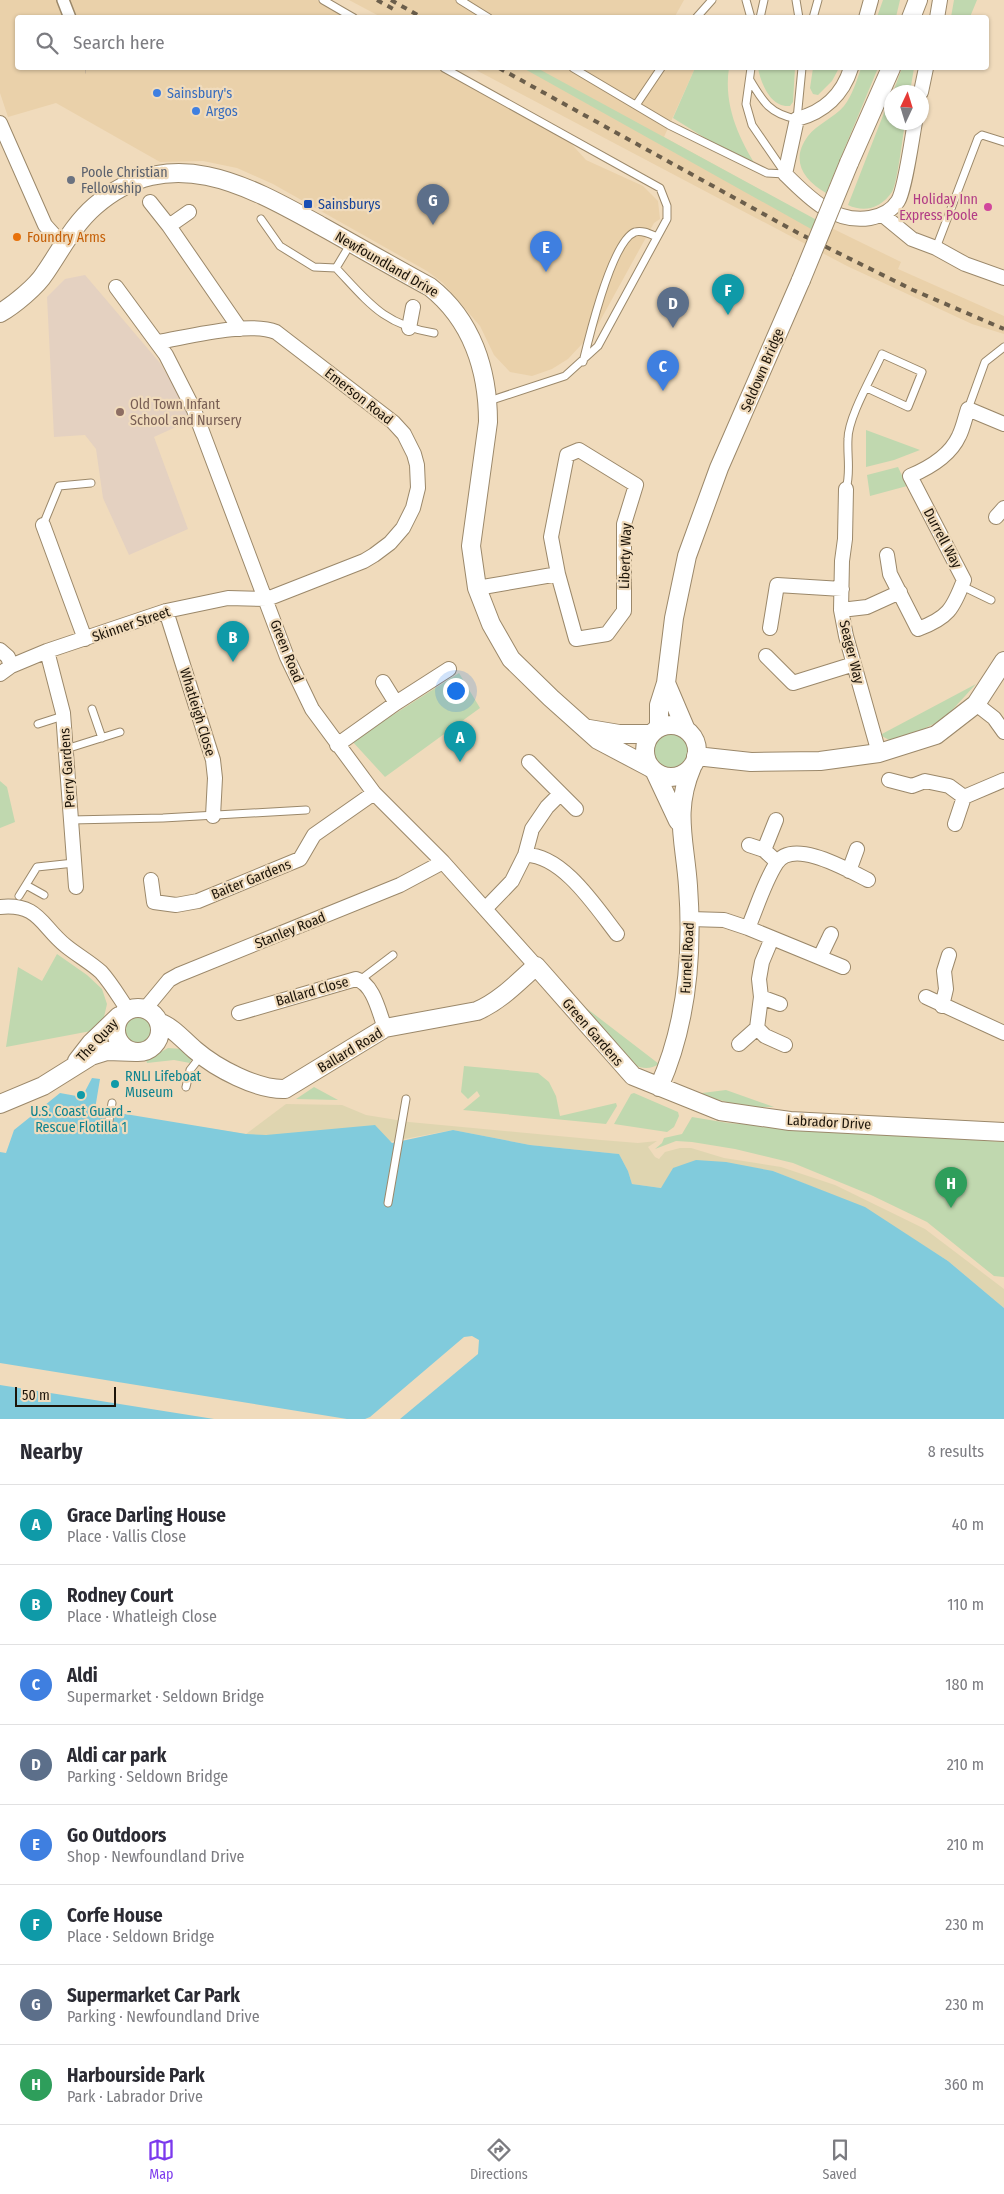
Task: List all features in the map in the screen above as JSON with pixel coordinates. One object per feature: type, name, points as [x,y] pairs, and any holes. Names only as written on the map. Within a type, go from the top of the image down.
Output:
[{"type":"street","points":[[62,0],[69,15]]},
{"type":"street","points":[[867,15],[871,0]]},
{"type":"street","points":[[910,15],[912,0]]},
{"type":"street","points":[[911,15],[918,0]]},
{"type":"street","points":[[938,15],[940,0]]},
{"type":"street","points":[[850,70],[846,81],[827,106],[811,115],[797,119],[785,174],[806,196],[830,212],[859,220],[884,216],[898,201],[913,130]]},
{"type":"street","name":"Seldown Bridge","points":[[655,731],[659,704],[666,683],[674,618],[690,547],[720,468],[889,70]]},
{"type":"street","points":[[922,85],[926,70]]},
{"type":"street","points":[[0,123],[23,171],[45,225],[63,246]]},
{"type":"street","name":"Newfoundland Drive","points":[[0,313],[12,306],[44,275],[78,222],[114,192],[130,182],[163,174],[180,173],[218,178],[262,193],[430,287],[456,311],[472,338],[484,373],[488,402],[488,422],[471,546],[477,588],[491,624],[511,659],[598,740],[668,777],[674,777],[687,772],[694,762]]},
{"type":"street","points":[[150,202],[170,226],[240,329]]},
{"type":"street","points":[[170,226],[189,212]]},
{"type":"street","points":[[884,216],[912,239],[936,248],[965,264],[1004,278]]},
{"type":"street","name":"Green Road","points":[[116,287],[158,342],[194,410],[287,656],[312,710],[374,793],[444,862],[536,966]]},
{"type":"street","points":[[409,328],[413,307]]},
{"type":"street","name":"Emerson Road","points":[[158,342],[240,329],[266,328],[276,332],[393,422],[404,434],[414,454],[419,481],[415,502],[409,519],[398,535],[382,550],[364,561],[267,599]]},
{"type":"street","points":[[968,409],[1004,424]]},
{"type":"street","name":"Durrell Way","points":[[886,555],[890,574],[918,629],[936,623],[955,605],[964,580],[910,476],[929,468],[949,451],[959,437],[968,409]]},
{"type":"street","name":"Liberty Way","points":[[578,450],[636,485],[624,524],[624,611],[607,634],[576,639],[558,574],[551,537],[567,455],[578,450]]},
{"type":"street","name":"Seager Way","points":[[846,489],[842,610],[846,636],[879,752]]},
{"type":"street","points":[[43,525],[85,639]]},
{"type":"street","points":[[477,588],[558,574]]},
{"type":"street","points":[[770,628],[777,585],[842,589]]},
{"type":"street","points":[[842,610],[867,607],[900,592]]},
{"type":"street","name":"Skinner Street","points":[[6,670],[47,651],[166,611],[228,598],[267,599]]},
{"type":"street","name":"Whatleigh Close","points":[[166,611],[213,760],[215,778],[213,816]]},
{"type":"street","points":[[0,650],[8,657],[6,670]]},
{"type":"street","name":"Perry Gardens","points":[[47,651],[63,716],[76,887]]},
{"type":"street","points":[[766,656],[794,683],[854,664]]},
{"type":"street","points":[[666,683],[686,730],[696,742],[694,762],[820,761],[879,752],[936,735],[976,704],[1004,662]]},
{"type":"street","points":[[337,745],[396,702],[449,669]]},
{"type":"street","points":[[383,682],[396,702]]},
{"type":"street","points":[[976,704],[994,718],[1004,732]]},
{"type":"street","points":[[588,730],[619,734],[655,731],[672,724],[686,730]]},
{"type":"street","points":[[653,770],[645,758],[644,751],[655,731]]},
{"type":"street","points":[[529,762],[576,809]]},
{"type":"street","name":"Furnell Road","points":[[659,1087],[669,1065],[679,1033],[684,1004],[690,919],[688,886],[680,827],[685,782],[694,762]]},
{"type":"street","name":"Furnell Road","points":[[653,770],[680,827]]},
{"type":"street","points":[[889,780],[912,786],[925,781],[949,786],[964,798]]},
{"type":"street","points":[[955,824],[964,798],[1004,780]]},
{"type":"street","name":"Baiter Gardens","points":[[151,880],[154,902],[176,905],[198,901],[300,859],[314,835],[374,793]]},
{"type":"street","points":[[485,909],[512,881],[525,855],[532,829],[547,807],[560,794]]},
{"type":"street","points":[[764,850],[776,820]]},
{"type":"street","points":[[749,845],[764,850],[777,862]]},
{"type":"street","points":[[849,871],[857,849]]},
{"type":"street","points":[[748,928],[777,862],[789,855],[809,854],[868,880]]},
{"type":"street","points":[[525,855],[534,855],[551,861],[570,878],[617,934]]},
{"type":"street","name":"Stanley Road","points":[[131,1011],[169,980],[178,975],[400,886],[444,862]]},
{"type":"street","points":[[0,907],[11,906],[37,914],[65,946],[100,971],[131,1011],[154,1015],[159,1022],[160,1032],[157,1041],[150,1048],[136,1052],[124,1047],[119,1042],[115,1029],[131,1011]]},
{"type":"street","points":[[690,919],[724,920],[843,967]]},
{"type":"street","points":[[820,957],[831,934]]},
{"type":"street","points":[[739,1044],[757,1028],[761,996],[759,980],[762,962],[772,938]]},
{"type":"street","points":[[942,1006],[946,988],[944,971],[949,955]]},
{"type":"street","name":"Ballard Road","points":[[159,1022],[172,1027],[197,1052],[221,1069],[267,1088],[285,1089],[385,1028],[477,1011],[497,1001],[536,966]]},
{"type":"street","name":"Green Gardens","points":[[536,966],[626,1070],[634,1076],[659,1087]]},
{"type":"street","name":"Ballard Close","points":[[239,1013],[350,979],[360,980],[371,991],[385,1028]]},
{"type":"street","points":[[761,996],[780,1004]]},
{"type":"street","points":[[926,997],[1004,1033]]},
{"type":"street","name":"The Quay","points":[[74,1065],[91,1043],[131,1011]]},
{"type":"street","points":[[757,1028],[765,1036],[786,1045]]},
{"type":"street","name":"Ballard Road","points":[[157,1041],[174,1041],[197,1052]]},
{"type":"street","name":"The Quay","points":[[0,1104],[43,1086],[91,1056],[107,1051],[136,1052]]},
{"type":"street","name":"Labrador Drive","points":[[659,1087],[720,1111],[790,1121],[1004,1132]]},
{"type":"lane","points":[[323,0],[349,15]]},
{"type":"lane","points":[[460,0],[484,15]]},
{"type":"lane","points":[[699,15],[712,0]]},
{"type":"lane","points":[[746,0],[750,15]]},
{"type":"lane","points":[[761,15],[764,0]]},
{"type":"lane","points":[[796,0],[798,15]]},
{"type":"lane","points":[[814,15],[818,0]]},
{"type":"lane","points":[[448,70],[660,188],[667,206],[667,219],[598,346],[583,362],[565,376],[488,402]]},
{"type":"lane","points":[[576,70],[669,125],[767,173],[785,174]]},
{"type":"lane","points":[[636,106],[660,70]]},
{"type":"lane","points":[[751,70],[746,104],[752,125],[785,174]]},
{"type":"lane","points":[[750,80],[763,103],[782,116],[797,119],[802,70]]},
{"type":"lane","points":[[936,248],[978,138],[982,135],[1004,142]]},
{"type":"lane","points":[[261,219],[280,246],[314,267],[336,268],[378,312],[394,322],[409,328],[434,333]]},
{"type":"lane","points":[[583,362],[600,294],[625,241],[634,233],[643,231],[658,236]]},
{"type":"lane","points":[[336,268],[351,243]]},
{"type":"lane","points":[[968,409],[985,362],[1004,347]]},
{"type":"lane","points":[[846,489],[850,475],[848,438],[853,418],[882,354],[922,372],[908,407],[867,388]]},
{"type":"lane","points":[[43,525],[59,486],[91,483]]},
{"type":"lane","points":[[962,586],[991,600]]},
{"type":"lane","points":[[92,709],[102,738]]},
{"type":"lane","points":[[38,724],[63,716]]},
{"type":"lane","points":[[66,749],[120,732]]},
{"type":"lane","points":[[71,820],[213,816],[306,810]]},
{"type":"lane","points":[[18,896],[37,867],[74,863]]},
{"type":"lane","points":[[26,885],[44,895]]},
{"type":"lane","points":[[360,980],[394,955]]},
{"type":"lane","points":[[186,1088],[197,1052]]},
{"type":"lane","points":[[388,1203],[406,1098]]},
{"type":"lane","points":[[108,1126],[112,1102]]},
{"type":"shaded area","points":[[0,0],[317,0],[344,15],[15,15],[15,70],[442,70],[567,139],[586,160],[643,186],[658,201],[660,219],[654,223],[595,330],[568,359],[552,369],[532,376],[510,372],[494,355],[480,326],[443,283],[427,271],[273,184],[237,168],[203,161],[160,162],[56,103],[8,117],[0,93]]},
{"type":"shaded area","points":[[349,0],[684,0],[676,15],[377,15]]},
{"type":"shaded area","points":[[476,70],[694,70],[664,137],[811,218],[901,262],[898,269],[1004,316],[1004,334],[972,324],[847,266]]},
{"type":"shaded area","name":"Old Town Infant School and Nursery","points":[[85,275],[160,363],[184,404],[189,421],[154,437],[188,529],[129,555],[103,498],[96,449],[85,435],[54,437],[47,297],[65,279]]},
{"type":"green space","points":[[883,0],[900,0],[896,15],[878,15]]},
{"type":"green space","points":[[954,0],[977,0],[971,15],[951,15]]},
{"type":"green space","points":[[527,70],[541,70],[824,224],[820,234]]},
{"type":"green space","points":[[694,70],[729,70],[729,96],[735,123],[746,149],[761,173],[673,118]]},
{"type":"green space","points":[[759,70],[795,70],[793,102],[790,106],[783,106],[772,99],[764,88]]},
{"type":"green space","points":[[813,70],[838,70],[832,81],[818,95],[813,94],[810,88]]},
{"type":"green space","points":[[860,70],[877,70],[826,193],[805,176],[800,161],[800,153],[808,136],[844,106],[852,93]]},
{"type":"green space","points":[[901,70],[914,70],[911,85],[896,85]]},
{"type":"green space","points":[[884,113],[884,130],[904,130],[894,188],[883,202],[872,208],[860,209],[848,205]]},
{"type":"green space","points":[[866,430],[920,450],[894,460],[866,467]]},
{"type":"green space","points":[[898,467],[907,486],[870,496],[867,475]]},
{"type":"green space","points":[[459,673],[480,708],[385,777],[352,741]]},
{"type":"green space","points":[[976,684],[944,719],[913,734],[891,741],[880,735]]},
{"type":"green space","points":[[671,730],[685,736],[691,750],[685,764],[671,770],[657,764],[651,750],[657,736]]},
{"type":"green space","points":[[0,781],[7,787],[15,822],[0,828]]},
{"type":"green space","points":[[57,954],[87,975],[102,989],[107,1004],[104,1017],[91,1031],[6,1047],[18,967],[42,981]]},
{"type":"green space","points":[[577,1001],[659,1064],[647,1068],[634,1065]]},
{"type":"green space","points":[[138,1016],[148,1020],[152,1030],[148,1040],[138,1044],[128,1040],[124,1030],[128,1020]]},
{"type":"green space","points":[[168,1048],[183,1049],[192,1057],[190,1063],[174,1060],[147,1063],[146,1060]]},
{"type":"green space","points":[[464,1066],[538,1073],[549,1082],[556,1096],[560,1116],[616,1103],[617,1106],[606,1124],[463,1110],[480,1096],[477,1091],[468,1099],[461,1092]]},
{"type":"green space","points":[[314,1087],[338,1100],[296,1099]]},
{"type":"green space","points":[[726,1090],[774,1107],[745,1107],[716,1099],[712,1101],[700,1097],[702,1093]]},
{"type":"green space","points":[[634,1093],[678,1112],[679,1116],[674,1127],[667,1132],[614,1124],[631,1094]]},
{"type":"green space","points":[[692,1117],[728,1123],[1004,1142],[1004,1277],[994,1276],[927,1222],[871,1195],[793,1163],[735,1149],[692,1142],[676,1141],[655,1149],[662,1143],[664,1138],[682,1134]]},
{"type":"sand","points":[[286,1104],[342,1105],[366,1115],[409,1122],[638,1143],[657,1141],[648,1147],[655,1157],[659,1159],[665,1152],[680,1148],[691,1148],[724,1158],[781,1167],[835,1185],[925,1229],[1004,1289],[1004,1308],[948,1261],[865,1208],[773,1171],[673,1168],[662,1188],[632,1184],[619,1154],[530,1145],[453,1130],[318,1155],[201,1127],[246,1134]]},
{"type":"water","points":[[92,1078],[100,1079],[95,1109],[246,1134],[266,1135],[375,1125],[392,1143],[453,1130],[530,1145],[619,1154],[632,1184],[661,1188],[673,1168],[696,1160],[726,1162],[773,1171],[865,1207],[948,1261],[1004,1308],[1004,1419],[0,1419],[0,1152],[6,1153],[14,1130],[60,1093],[82,1097]]},
{"type":"pier","points":[[472,1336],[479,1340],[478,1354],[400,1419],[365,1419],[370,1417],[464,1337]]},
{"type":"pier","points":[[0,1363],[347,1419],[214,1419],[0,1385]]},
{"type":"railway","points":[[377,0],[397,11]]},
{"type":"railway","points":[[391,0],[418,15]]},
{"type":"railway","points":[[503,70],[798,233],[913,290],[1004,329]]},
{"type":"place","name":"Sainsbury's","points":[[157,93]]},
{"type":"place","name":"Argos","points":[[196,111]]},
{"type":"place","name":"Poole Christian Fellowship","points":[[71,180]]},
{"type":"place","name":"Sainsburys","points":[[308,204]]},
{"type":"place","name":"Holiday Inn Express Poole","points":[[988,207]]},
{"type":"place","name":"Supermarket Car Park","points":[[433,225]]},
{"type":"place","name":"Foundry Arms","points":[[17,237]]},
{"type":"place","name":"Go Outdoors","points":[[546,272]]},
{"type":"place","name":"Corfe House","points":[[728,315]]},
{"type":"place","name":"Aldi car park","points":[[673,328]]},
{"type":"place","name":"Aldi","points":[[663,391]]},
{"type":"place","name":"Old Town Infant School and Nursery","points":[[120,412]]},
{"type":"place","name":"Rodney Court","points":[[233,662]]},
{"type":"place","name":"Grace Darling House","points":[[460,762]]},
{"type":"place","name":"RNLI Lifeboat Museum","points":[[115,1084]]},
{"type":"place","name":"U.S. Coast Guard - Rescue Flotilla 1","points":[[81,1095]]},
{"type":"place","name":"Harbourside Park","points":[[951,1208]]}]
